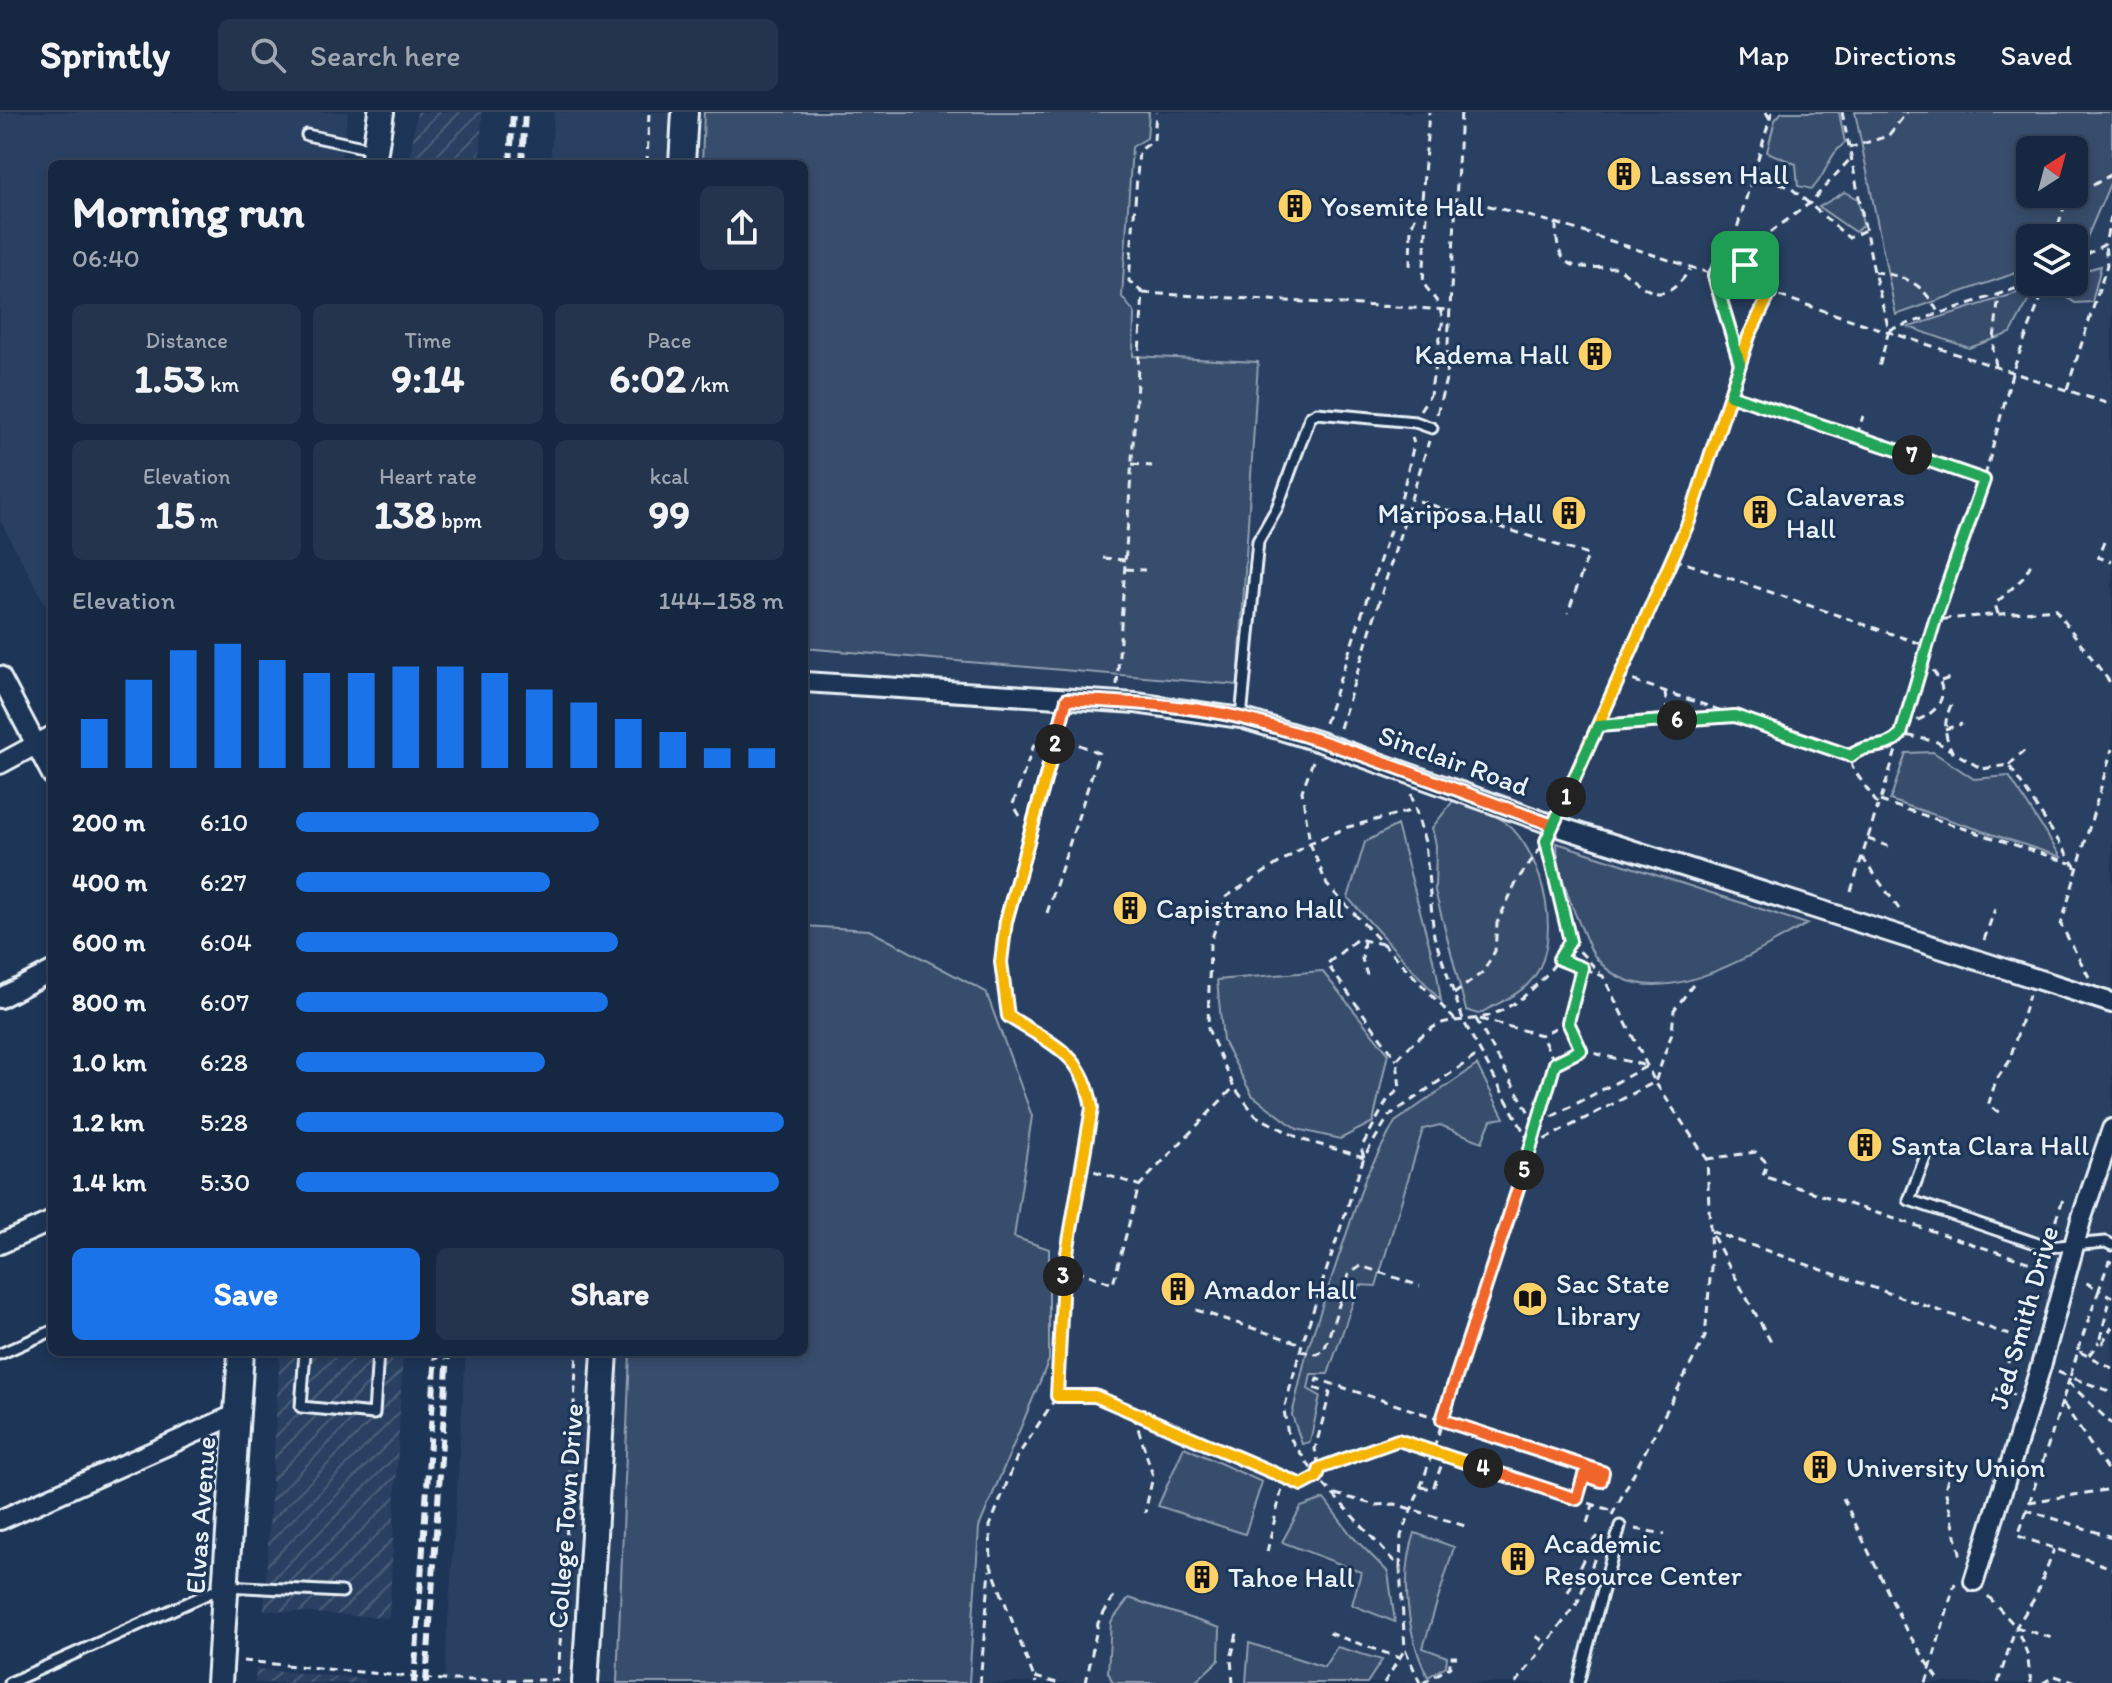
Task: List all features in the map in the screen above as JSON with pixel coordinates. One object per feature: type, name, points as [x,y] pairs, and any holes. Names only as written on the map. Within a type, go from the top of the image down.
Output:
[{"type":"street","points":[[375,157],[381,112]]},
{"type":"street","points":[[682,160],[685,112]]},
{"type":"street","points":[[0,676],[44,740],[0,764]]},
{"type":"street","name":"Sinclair Road","points":[[808,682],[1136,703],[1322,733],[1408,774],[1549,833],[2112,1003]]},
{"type":"street","points":[[0,998],[48,973]]},
{"type":"street","name":"Jed Smith Drive","points":[[1966,1578],[1990,1522],[2041,1366],[2085,1207],[2112,1129]]},
{"type":"street","points":[[0,1244],[48,1223]]},
{"type":"street","name":"Elvas Avenue","points":[[220,1671],[241,1356]]},
{"type":"street","name":"College Town Drive","points":[[585,1683],[605,1356]]},
{"type":"street","points":[[0,1520],[237,1414]]},
{"type":"lane","points":[[307,135],[375,157]]},
{"type":"lane","points":[[1241,718],[1258,541],[1277,508],[1310,417],[1317,413],[1415,422],[1432,428]]},
{"type":"lane","points":[[1006,921],[1067,699]]},
{"type":"lane","points":[[1928,1150],[1909,1200],[2047,1247],[2106,1242],[2112,1245]]},
{"type":"lane","points":[[0,1354],[48,1333]]},
{"type":"lane","points":[[305,1356],[301,1407],[374,1414],[378,1356]]},
{"type":"lane","points":[[1578,1683],[1620,1526]]},
{"type":"lane","points":[[9,1683],[225,1586],[342,1592]]},
{"type":"path","points":[[647,160],[649,112]]},
{"type":"path","points":[[1156,112],[1154,140],[1139,151],[1129,281],[1143,293],[1450,310]]},
{"type":"path","points":[[1410,266],[1411,227],[1422,200],[1429,112]]},
{"type":"path","points":[[1766,112],[1770,119]]},
{"type":"path","points":[[1740,364],[1714,276],[1732,245],[1772,112]]},
{"type":"path","points":[[1842,112],[1874,272],[1889,330],[1878,371]]},
{"type":"path","points":[[1849,148],[1888,136],[1907,112]]},
{"type":"path","points":[[1745,265],[1767,235],[1810,203],[1851,158]]},
{"type":"path","points":[[1754,172],[1791,188],[1849,238],[1865,230]]},
{"type":"path","points":[[2059,224],[2066,201],[2112,174]]},
{"type":"path","points":[[1409,409],[1420,411],[1430,395],[1443,319],[1438,303],[1423,283],[1430,200],[1422,200]]},
{"type":"path","points":[[1474,202],[1556,223],[1690,269],[2013,370],[2112,405]]},
{"type":"path","points":[[2066,390],[2107,265],[2105,244],[2112,213]]},
{"type":"path","points":[[1556,223],[1561,256],[1572,267],[1588,270],[1618,267],[1639,288],[1651,293],[1666,293],[1680,283],[1690,269]]},
{"type":"path","points":[[2088,254],[2105,244]]},
{"type":"path","points":[[1732,245],[1770,293]]},
{"type":"path","points":[[1874,272],[1903,276],[1919,283],[1939,314]]},
{"type":"path","points":[[1889,330],[2016,288]]},
{"type":"path","points":[[1117,689],[1143,293]]},
{"type":"path","points":[[1454,994],[1483,972],[1495,951],[1497,923],[1513,890],[1549,833],[1598,726],[1689,521],[1740,364],[1770,293]]},
{"type":"path","points":[[1996,366],[1993,349],[1999,294]]},
{"type":"path","points":[[1851,891],[1935,620],[1984,480],[2013,370],[2042,296]]},
{"type":"path","points":[[1730,395],[1984,480]]},
{"type":"path","points":[[1856,436],[1863,416]]},
{"type":"path","points":[[1403,431],[1414,444],[1402,495],[1302,791],[1310,843],[1327,885],[1458,1023]]},
{"type":"path","points":[[1132,464],[1152,466]]},
{"type":"path","points":[[1419,501],[1588,555],[1568,613]]},
{"type":"path","points":[[2104,542],[2098,557],[2112,562]]},
{"type":"path","points":[[1103,558],[1125,560]]},
{"type":"path","points":[[1672,558],[1927,646]]},
{"type":"path","points":[[1998,614],[1995,604],[2017,586],[2033,560]]},
{"type":"path","points":[[1125,569],[1145,570]]},
{"type":"path","points":[[1935,620],[2055,609],[2112,685]]},
{"type":"path","points":[[1904,725],[1935,712],[1943,694],[1941,681],[1923,660]]},
{"type":"path","points":[[1620,676],[1851,756]]},
{"type":"path","points":[[1941,681],[1950,678]]},
{"type":"path","points":[[1665,692],[1668,720]]},
{"type":"path","points":[[1943,694],[1949,698]]},
{"type":"path","points":[[1951,705],[1945,729],[1946,740],[1955,756]]},
{"type":"path","points":[[1598,726],[1735,716]]},
{"type":"path","points":[[1945,729],[1962,724]]},
{"type":"path","points":[[1020,816],[1013,804],[1036,739],[1045,737],[1046,730]]},
{"type":"path","points":[[1851,756],[1858,750],[1891,745],[1901,734]]},
{"type":"path","points":[[1901,734],[1937,742],[1955,756],[1982,769],[2009,765],[2024,751]]},
{"type":"path","points":[[1047,913],[1099,753],[1070,741]]},
{"type":"path","points":[[2091,980],[2061,925],[2074,866],[2112,749]]},
{"type":"path","points":[[1851,756],[1852,767],[1879,803],[2074,866]]},
{"type":"path","points":[[2009,765],[2074,866]]},
{"type":"path","points":[[1408,774],[1414,810],[1425,842],[1434,936],[1464,1022],[1532,1146]]},
{"type":"path","points":[[1364,1157],[1303,1140],[1256,1116],[1234,1087],[1208,1029],[1210,944],[1226,897],[1310,843],[1348,827],[1414,810]]},
{"type":"path","points":[[1549,833],[1570,941],[1603,976],[1655,1082],[1707,1159],[1711,1267],[1705,1337],[1608,1524],[1665,1534]]},
{"type":"path","points":[[1868,839],[1893,848]]},
{"type":"path","points":[[1862,857],[1899,909]]},
{"type":"path","points":[[1984,940],[1995,909]]},
{"type":"path","points":[[980,1683],[991,1566],[990,1526],[1017,1457],[1057,1396],[1063,1265],[1092,1108],[1088,1084],[1074,1059],[1008,1016],[1001,962],[1006,921]]},
{"type":"path","points":[[1364,1157],[1361,1148],[1388,1099],[1400,1089],[1397,1060],[1327,964],[1357,939],[1383,944]]},
{"type":"path","points":[[1364,941],[1362,959],[1367,975]]},
{"type":"path","points":[[1397,1060],[1443,1022],[1458,1023],[1492,1015],[1544,980],[1570,941]]},
{"type":"path","points":[[1559,959],[1603,976]]},
{"type":"path","points":[[1581,1050],[1568,1022],[1582,968]]},
{"type":"path","points":[[1532,1146],[1655,1082],[1672,1033],[1674,1010],[1693,985]]},
{"type":"path","points":[[1999,1112],[1988,1106],[1996,1080],[2009,1062],[2031,989]]},
{"type":"path","points":[[1476,1019],[1541,1035],[1568,1022]]},
{"type":"path","points":[[1476,1019],[1536,1125]]},
{"type":"path","points":[[1457,1657],[1450,1657],[1450,1667],[1421,1683],[1405,1649],[1401,1536],[1413,1511],[1532,1146],[1555,1063],[1541,1035]]},
{"type":"path","points":[[1555,1063],[1581,1050],[1647,1066]]},
{"type":"path","points":[[1400,1568],[1317,1477],[1288,1435],[1284,1410],[1302,1344],[1364,1157],[1389,1116],[1480,1053]]},
{"type":"path","points":[[1536,1125],[1647,1066]]},
{"type":"path","points":[[1063,1265],[1113,1284],[1139,1186],[1234,1087]]},
{"type":"path","points":[[1707,1159],[1756,1152],[1767,1163],[1763,1176],[2040,1266],[2063,1199],[2085,1207]]},
{"type":"path","points":[[1081,1167],[1139,1186]]},
{"type":"path","points":[[1710,1231],[2027,1341]]},
{"type":"path","points":[[1710,1231],[1771,1342]]},
{"type":"path","points":[[2112,1262],[2109,1261],[2078,1351],[2018,1536],[2112,1568]]},
{"type":"path","points":[[1300,1351],[1317,1354],[1324,1351],[1349,1274],[1354,1268],[1361,1266],[1420,1286]]},
{"type":"path","points":[[2084,1274],[2082,1280],[2112,1297]]},
{"type":"path","points":[[2089,1356],[2099,1342],[2109,1304]]},
{"type":"path","points":[[1196,1310],[1302,1344]]},
{"type":"path","points":[[2099,1342],[2102,1343],[2112,1327]]},
{"type":"path","points":[[2078,1351],[2112,1368]]},
{"type":"path","points":[[2011,1352],[1998,1390],[2014,1395]]},
{"type":"path","points":[[220,1671],[558,1682],[577,1356]]},
{"type":"path","points":[[2049,1368],[2069,1380],[2112,1424]]},
{"type":"path","points":[[1057,1396],[1095,1396],[1284,1480],[1302,1485],[1317,1477],[1320,1468],[1315,1449],[1330,1393],[1314,1388],[1317,1379],[1603,1472],[1601,1481],[1584,1475],[1577,1499]]},
{"type":"path","points":[[2069,1380],[2112,1392]]},
{"type":"path","points":[[2062,1402],[2112,1477]]},
{"type":"path","points":[[1134,1415],[1153,1476],[1145,1513]]},
{"type":"path","points":[[1320,1468],[1398,1440],[1613,1511]]},
{"type":"path","points":[[1421,1487],[1433,1489],[1445,1455]]},
{"type":"path","points":[[1948,1479],[1945,1489],[1961,1561],[1965,1547]]},
{"type":"path","points":[[1267,1552],[1284,1480]]},
{"type":"path","points":[[2029,1502],[2112,1489]]},
{"type":"path","points":[[1332,1494],[1413,1511],[1465,1526]]},
{"type":"path","points":[[1843,1498],[1906,1630],[1941,1683]]},
{"type":"path","points":[[1587,1523],[1593,1505]]},
{"type":"path","points":[[2027,1510],[2112,1537]]},
{"type":"path","points":[[1516,1683],[1577,1604],[1605,1531],[1591,1543],[1568,1592]]},
{"type":"path","points":[[1998,1683],[2016,1627],[2036,1596],[2054,1549]]},
{"type":"path","points":[[991,1566],[1035,1680],[1057,1683]]},
{"type":"path","points":[[1926,1683],[1966,1578],[2016,1627],[2027,1653],[2031,1683]]},
{"type":"path","points":[[1086,1683],[1098,1623],[1115,1594]]},
{"type":"path","points":[[2016,1627],[2052,1638]]},
{"type":"path","points":[[1233,1683],[1231,1659],[1237,1633]]},
{"type":"path","points":[[1329,1633],[1400,1658]]},
{"type":"path","points":[[1536,1636],[1547,1644]]},
{"type":"path","points":[[1384,1683],[1405,1649]]},
{"type":"path","points":[[2043,1683],[2055,1676],[2076,1683]]},
{"type":"shaded area","points":[[0,112],[348,112],[341,160],[48,160],[48,609],[0,521]]},
{"type":"shaded area","points":[[417,112],[482,112],[480,160],[410,160]]},
{"type":"shaded area","points":[[554,112],[2112,112],[2112,1683],[444,1683],[466,1356],[808,1356],[808,160],[550,160]]},
{"type":"shaded area","points":[[704,112],[1149,112],[1147,138],[1132,147],[1122,297],[1134,312],[1133,356],[1258,362],[1238,685],[808,648],[808,160],[702,160]]},
{"type":"shaded area","points":[[1782,112],[1839,112],[1845,143],[1812,189],[1798,186],[1796,164],[1767,152],[1775,120]]},
{"type":"shaded area","points":[[1855,112],[2112,112],[2112,179],[2088,235],[2088,224],[2016,224],[2016,273],[1896,315]]},
{"type":"shaded area","points":[[1845,192],[1858,199],[1863,225],[1855,232],[1819,207]]},
{"type":"shaded area","points":[[2101,266],[2092,302],[2075,303],[2065,296],[2088,296],[2088,269]]},
{"type":"shaded area","points":[[2016,293],[2016,296],[2031,296],[2011,333],[1969,348],[1909,327]]},
{"type":"shaded area","points":[[1933,752],[1974,779],[2009,776],[2061,857],[1890,800],[1906,753]]},
{"type":"shaded area","points":[[1453,801],[1500,818],[1519,836],[1531,855],[1546,901],[1546,948],[1539,969],[1522,989],[1479,1014],[1466,1010],[1435,891],[1436,845],[1432,828]]},
{"type":"shaded area","points":[[1397,825],[1437,974],[1441,1001],[1348,898],[1365,842]]},
{"type":"shaded area","points":[[1557,843],[1807,924],[1701,977],[1672,984],[1644,984],[1618,976],[1596,958],[1589,946],[1564,885]]},
{"type":"shaded area","points":[[808,926],[869,930],[986,992],[1032,1116],[1014,1237],[1049,1249],[1049,1360],[979,1527],[969,1683],[617,1683],[630,1356],[808,1356]]},
{"type":"shaded area","points":[[1322,971],[1388,1053],[1373,1122],[1340,1139],[1297,1129],[1252,1095],[1223,1041],[1217,980]]},
{"type":"shaded area","points":[[1477,1065],[1504,1118],[1491,1120],[1482,1142],[1440,1125],[1423,1129],[1376,1286],[1359,1285],[1328,1374],[1311,1374],[1308,1389],[1320,1396],[1310,1442],[1302,1444],[1292,1415],[1307,1351],[1366,1176],[1395,1122]]},
{"type":"shaded area","points":[[280,1356],[403,1356],[389,1618],[264,1610]]},
{"type":"shaded area","points":[[1184,1447],[1262,1482],[1245,1534],[1158,1506]]},
{"type":"shaded area","points":[[1324,1499],[1352,1536],[1388,1572],[1395,1622],[1352,1605],[1361,1572],[1282,1542],[1301,1507]]},
{"type":"shaded area","points":[[1415,1533],[1454,1547],[1423,1648],[1447,1657],[1446,1666],[1428,1677],[1415,1644],[1408,1606],[1408,1568]]},
{"type":"shaded area","points":[[1129,1598],[1220,1628],[1219,1660],[1194,1683],[1113,1683],[1108,1672],[1111,1622]]},
{"type":"shaded area","points":[[1249,1643],[1324,1667],[1337,1647],[1382,1660],[1367,1683],[1246,1683]]},
{"type":"shaded area","points":[[256,1669],[365,1679],[364,1683],[255,1683]]},
{"type":"railway","points":[[510,160],[513,112]]},
{"type":"railway","points":[[522,160],[525,112]]},
{"type":"railway","points":[[414,1683],[436,1356]]},
{"type":"railway","points":[[426,1683],[448,1356]]},
{"type":"place","name":"Lassen Hall","points":[[1624,174]]},
{"type":"place","name":"Yosemite Hall","points":[[1295,206]]},
{"type":"place","name":"Kadema Hall","points":[[1595,354]]},
{"type":"place","name":"Calaveras Hall","points":[[1760,512]]},
{"type":"place","name":"Mariposa Hall","points":[[1569,513]]},
{"type":"place","name":"Capistrano Hall","points":[[1130,908]]},
{"type":"place","name":"Santa Clara Hall","points":[[1865,1145]]},
{"type":"place","name":"Amador Hall","points":[[1178,1289]]},
{"type":"place","name":"Sac State Library","points":[[1530,1299]]},
{"type":"place","name":"University Union","points":[[1820,1467]]},
{"type":"place","name":"Academic Resource Center","points":[[1518,1559]]},
{"type":"place","name":"Tahoe Hall","points":[[1202,1577]]},
{"type":"route","points":[[1745,265],[1732,245],[1714,276],[1740,364],[1730,395],[1984,480],[1935,620],[1901,734],[1891,745],[1858,750],[1851,756],[1735,716],[1598,726],[1546,841],[1570,941],[1559,959],[1582,968],[1568,1022],[1581,1050],[1555,1063],[1532,1146],[1442,1420],[1603,1472],[1601,1481],[1584,1475],[1577,1499],[1398,1440],[1320,1468],[1317,1477],[1302,1485],[1284,1480],[1095,1396],[1057,1396],[1063,1265],[1092,1108],[1088,1084],[1074,1059],[1008,1016],[1001,962],[1006,921],[1067,699],[1136,703],[1241,718],[1320,742],[1553,825],[1689,521],[1740,364],[1749,336],[1770,293],[1745,265]]}]
